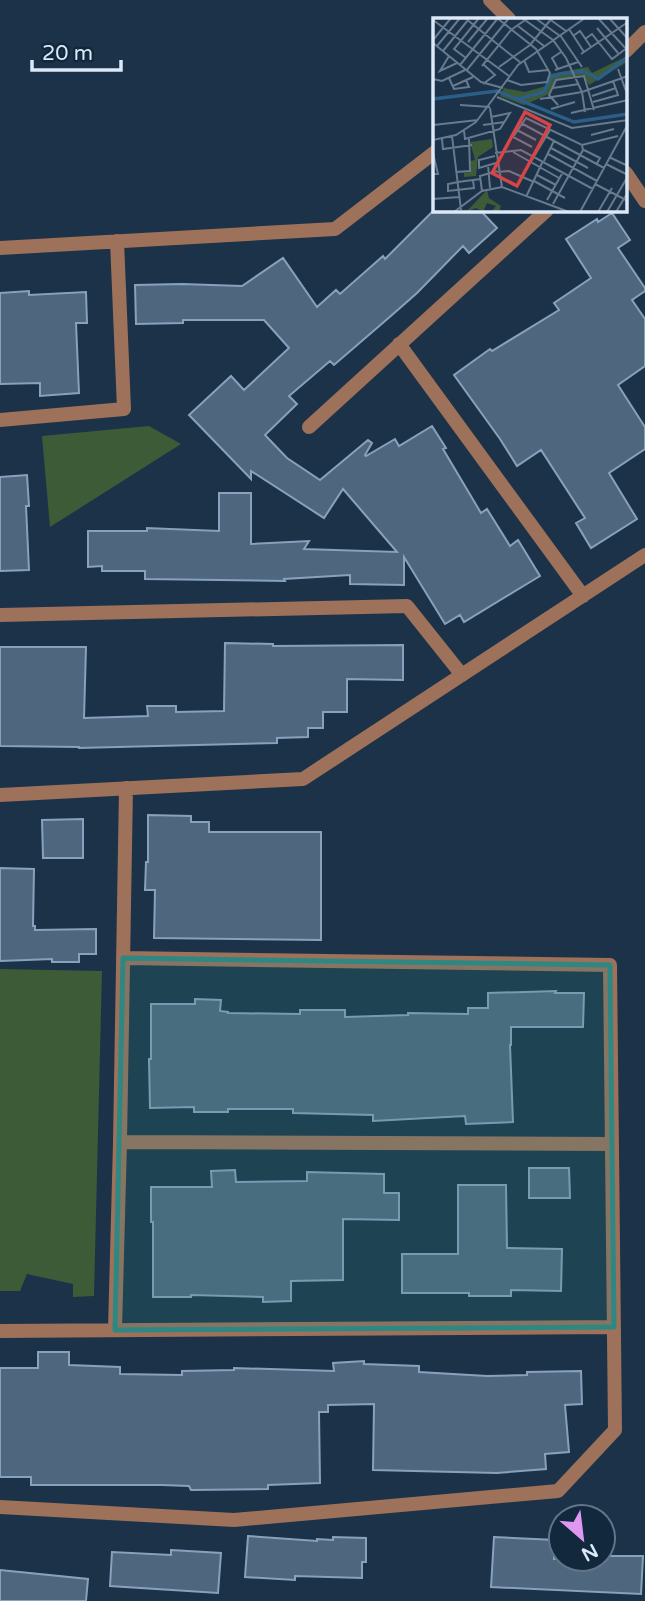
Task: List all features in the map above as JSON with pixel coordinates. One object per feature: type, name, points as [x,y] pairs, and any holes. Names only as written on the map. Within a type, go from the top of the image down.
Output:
[{"type":"street","points":[[490,0],[508,18]]},
{"type":"street","points":[[628,49],[645,32]]},
{"type":"street","points":[[0,247],[335,229],[433,154]]},
{"type":"street","points":[[628,176],[645,201]]},
{"type":"street","points":[[309,427],[545,212]]},
{"type":"street","points":[[0,420],[124,409],[117,241]]},
{"type":"street","points":[[399,344],[583,596]]},
{"type":"street","points":[[0,795],[303,779],[645,555]]},
{"type":"street","points":[[0,615],[407,606],[462,675]]},
{"type":"street","points":[[116,1330],[126,788]]},
{"type":"street","points":[[0,1507],[234,1520],[558,1491],[615,1430],[610,965],[122,958]]},
{"type":"street","points":[[120,1142],[612,1144]]},
{"type":"street","points":[[0,1331],[614,1327]]},
{"type":"highlighted area","points":[[123,958],[610,965],[614,1327],[115,1330]]},
{"type":"green space","points":[[149,426],[181,444],[50,527],[42,436]]},
{"type":"green space","points":[[0,969],[102,971],[94,1296],[73,1297],[73,1284],[27,1274],[20,1291],[0,1291]]},
{"type":"building","points":[[433,211],[482,212],[497,228],[469,253],[463,246],[417,293],[334,365],[330,361],[289,396],[297,404],[265,435],[287,458],[320,480],[368,440],[372,443],[366,456],[395,439],[399,446],[432,426],[481,513],[487,509],[510,546],[518,540],[540,576],[464,622],[460,615],[445,624],[404,557],[404,585],[350,584],[350,575],[284,579],[285,581],[145,579],[145,571],[102,571],[102,566],[88,567],[88,531],[147,531],[147,528],[219,531],[219,493],[251,493],[251,544],[309,541],[304,549],[397,552],[343,489],[324,518],[251,471],[251,479],[189,415],[231,376],[244,390],[289,348],[264,320],[183,320],[183,323],[136,324],[135,285],[242,286],[283,258],[317,307],[336,290],[340,294],[383,256],[385,259]]},
{"type":"building","points":[[612,213],[630,240],[618,248],[645,288],[645,291],[632,300],[645,319],[645,366],[618,385],[645,427],[645,449],[609,473],[637,519],[591,548],[576,523],[585,518],[541,450],[517,466],[454,375],[490,349],[492,351],[559,310],[554,303],[591,278],[566,239],[597,219],[598,222]]},
{"type":"building","points":[[29,291],[29,295],[86,292],[87,323],[76,323],[79,393],[40,396],[40,383],[0,384],[0,293]]},
{"type":"building","points":[[27,475],[29,570],[0,571],[0,477]]},
{"type":"building","points":[[225,643],[273,646],[403,645],[403,680],[347,679],[347,712],[323,712],[323,728],[308,728],[308,737],[277,738],[277,743],[79,748],[0,746],[0,647],[86,647],[84,718],[148,716],[147,706],[176,706],[176,712],[224,711]]},
{"type":"building","points":[[148,815],[191,816],[191,822],[209,822],[209,832],[321,832],[321,940],[154,938],[155,890],[145,890]]},
{"type":"building","points":[[83,819],[83,858],[43,858],[42,820]]},
{"type":"building","points":[[0,868],[34,869],[35,930],[96,929],[96,954],[79,954],[79,962],[52,962],[52,959],[0,961]]},
{"type":"building","points":[[556,991],[555,993],[584,993],[583,1027],[511,1027],[513,1122],[466,1124],[465,1116],[373,1121],[373,1115],[293,1113],[293,1109],[194,1112],[194,1107],[150,1108],[151,1004],[195,1004],[195,999],[221,1000],[220,1011],[228,1013],[300,1014],[300,1010],[345,1010],[345,1017],[408,1013],[468,1014],[468,1008],[488,1008],[488,993]]},
{"type":"building","points":[[529,1168],[569,1168],[570,1198],[529,1198]]},
{"type":"building","points":[[235,1170],[236,1182],[307,1181],[307,1172],[384,1174],[384,1193],[399,1193],[399,1220],[343,1219],[343,1280],[291,1281],[291,1301],[263,1302],[263,1297],[153,1297],[151,1187],[212,1187],[211,1171]]},
{"type":"building","points":[[458,1185],[506,1185],[507,1248],[562,1249],[561,1291],[511,1290],[511,1296],[402,1293],[402,1254],[458,1254]]},
{"type":"building","points":[[38,1352],[69,1352],[69,1365],[120,1367],[120,1374],[182,1375],[182,1371],[234,1368],[334,1371],[333,1363],[364,1361],[364,1364],[419,1366],[419,1372],[487,1376],[581,1371],[582,1404],[565,1405],[569,1452],[545,1454],[546,1469],[497,1473],[373,1470],[374,1404],[328,1405],[328,1412],[319,1412],[320,1483],[268,1485],[268,1489],[191,1490],[189,1486],[161,1485],[31,1485],[31,1477],[0,1477],[0,1368],[38,1368]]},
{"type":"building","points":[[248,1536],[317,1541],[333,1540],[333,1537],[366,1538],[366,1562],[362,1562],[362,1578],[295,1576],[295,1580],[245,1577]]},
{"type":"building","points":[[494,1537],[547,1540],[547,1573],[617,1573],[617,1556],[643,1556],[641,1594],[491,1587]]},
{"type":"building","points":[[171,1550],[221,1553],[218,1593],[110,1586],[112,1552],[171,1555]]},
{"type":"building","points":[[0,1570],[88,1579],[86,1601],[0,1601]]}]
